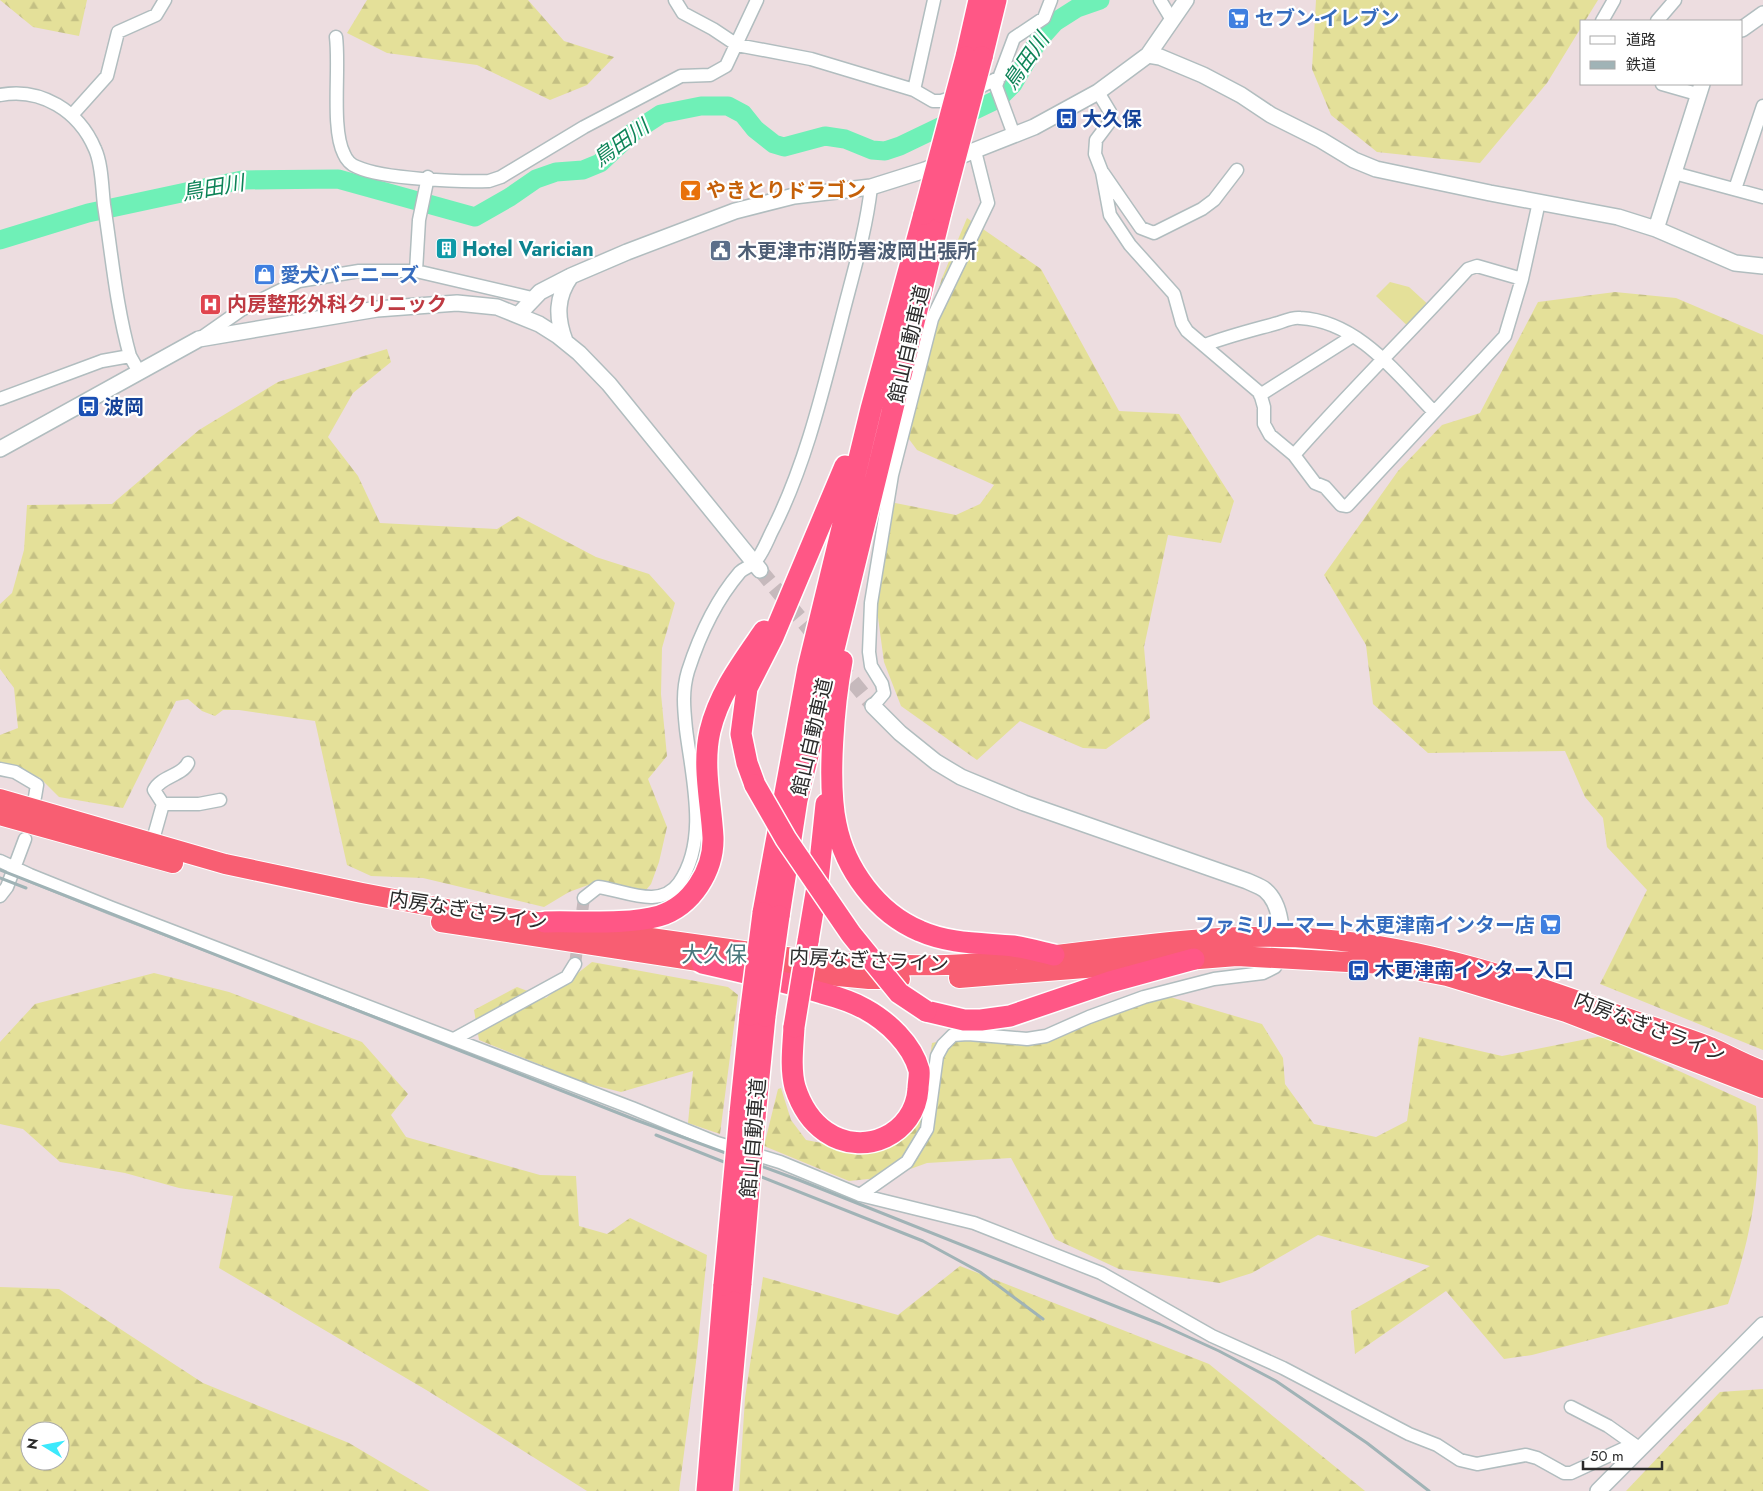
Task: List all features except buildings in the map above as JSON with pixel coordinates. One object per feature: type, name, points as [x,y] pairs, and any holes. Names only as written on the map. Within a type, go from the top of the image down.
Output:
[{"type":"highway","name":"館山自動車道","points":[[974,57],[979,0]]},
{"type":"highway","name":"館山自動車道","points":[[771,914],[873,483],[892,414],[932,213],[974,57],[996,0]]},
{"type":"highway","name":"館山自動車道","points":[[707,1491],[732,1284],[758,1015],[771,914],[808,668],[871,409],[918,237],[932,213]]},
{"type":"highway","points":[[918,237],[866,408],[839,482],[774,636],[747,688],[741,734],[747,763],[755,785],[786,839],[851,934],[899,993],[926,1011],[964,1020],[1010,1016],[1110,982],[1194,959]]},
{"type":"highway","points":[[702,963],[790,983],[844,999],[866,1009],[886,1025],[904,1042],[919,1070],[917,1097],[913,1110],[901,1127],[885,1138],[870,1143],[856,1144],[836,1138],[812,1121],[803,1107],[795,1085],[792,1058],[794,1027],[808,942],[818,881],[840,674],[873,483]]},
{"type":"highway","points":[[545,922],[633,920],[660,916],[684,902],[700,885],[709,866],[713,839],[706,769],[710,731],[731,678],[774,616],[811,550]]},
{"type":"highway","points":[[834,729],[833,788],[836,824],[847,856],[859,880],[878,901],[893,915],[919,931],[987,946],[1013,946],[1054,955]]},
{"type":"highway","name":"内房なぎさライン","points":[[0,799],[225,864],[362,893],[452,910],[822,962],[924,965],[968,964],[1112,948],[1282,937],[1383,945],[1447,959],[1523,981],[1710,1047],[1763,1072]]},
{"type":"highway","name":"内房なぎさライン","points":[[0,815],[221,877],[332,901],[442,922],[702,963],[870,979],[970,977],[1238,956],[1384,964],[1484,986],[1566,1012],[1763,1088]]},
{"type":"highway","name":"館山自動車道","points":[[722,1491],[732,1284]]},
{"type":"street","points":[[72,115],[107,76],[118,32],[156,15],[165,0]]},
{"type":"street","points":[[675,0],[683,13],[714,29],[737,45],[811,59],[914,90],[933,101],[941,101],[968,93],[1000,77]]},
{"type":"street","points":[[336,37],[339,58],[337,104],[343,154],[349,162],[357,167],[427,181],[489,181],[501,177],[584,127],[681,76],[710,75],[726,66],[757,0]]},
{"type":"street","points":[[914,90],[934,0]]},
{"type":"street","points":[[1014,136],[996,86],[1014,38],[1044,18],[1051,0]]},
{"type":"street","points":[[1160,0],[1172,20]]},
{"type":"street","points":[[519,314],[532,298],[571,276],[627,252],[735,211],[794,196],[871,187],[975,151],[1034,127],[1098,92],[1148,55],[1186,0]]},
{"type":"street","points":[[1603,20],[1614,0]]},
{"type":"street","points":[[1658,20],[1675,0]]},
{"type":"street","points":[[1743,28],[1763,14]]},
{"type":"street","points":[[1148,55],[1160,57],[1203,75],[1241,95],[1271,115],[1322,140],[1354,160],[1376,169],[1618,217],[1656,229],[1735,263],[1763,266]]},
{"type":"street","points":[[1656,229],[1699,89],[1669,85]]},
{"type":"street","points":[[1098,92],[1110,112],[1111,120],[1096,140],[1095,154],[1102,172],[1110,215],[1130,245],[1174,294],[1182,323],[1187,331],[1239,373],[1260,395],[1264,424],[1270,435],[1294,455],[1312,480],[1325,487],[1341,505],[1347,506],[1505,336],[1522,279],[1539,202]]},
{"type":"street","points":[[0,95],[10,93],[37,96],[57,103],[72,115],[96,149],[122,326],[130,356],[139,372]]},
{"type":"street","points":[[1735,189],[1763,106]]},
{"type":"street","points":[[860,1194],[907,1162],[927,1129],[938,1056],[944,1045],[953,1035],[968,1034],[1027,1039],[1046,1036],[1089,1017],[1144,997],[1214,979],[1263,973],[1275,967],[1281,957],[1282,937],[1274,902],[1265,890],[1247,881],[1024,802],[961,777],[936,762],[900,733],[873,706],[884,694],[882,684],[871,666],[868,652],[871,603],[892,475],[932,319],[988,203],[975,151]]},
{"type":"street","points":[[1102,172],[1141,228],[1154,233],[1202,209],[1214,200],[1237,170]]},
{"type":"street","points":[[1674,172],[1763,197]]},
{"type":"street","points":[[416,271],[419,220],[427,181]]},
{"type":"street","points":[[584,898],[598,887],[649,899],[658,897],[678,885],[692,862],[697,831],[683,696],[687,673],[698,642],[716,606],[741,571],[757,566],[794,482],[832,352],[856,260],[871,187]]},
{"type":"street","points":[[1294,455],[1339,404],[1384,360],[1468,269],[1477,266],[1522,279]]},
{"type":"street","points":[[0,449],[199,339],[241,310],[299,281],[359,271],[416,271],[532,298]]},
{"type":"street","points":[[565,341],[558,316],[559,302],[563,288],[571,276]]},
{"type":"street","points":[[199,339],[377,309],[457,303],[497,307],[519,314],[565,341],[609,384],[757,566]]},
{"type":"street","points":[[1205,345],[1299,318],[1336,326],[1353,336],[1384,360],[1434,412]]},
{"type":"street","points":[[1260,395],[1353,336]]},
{"type":"street","points":[[0,399],[102,361],[130,356]]},
{"type":"street","points":[[152,843],[162,804],[154,790],[158,783],[185,768],[188,763]]},
{"type":"street","points":[[0,770],[15,772],[37,785],[35,797]]},
{"type":"street","points":[[162,804],[199,804],[220,800]]},
{"type":"street","points":[[0,896],[8,887],[25,838]]},
{"type":"street","points":[[0,861],[121,912],[454,1039],[717,1143],[780,1162],[860,1194],[974,1223],[1101,1272],[1212,1336],[1283,1368],[1409,1434],[1437,1445],[1460,1460],[1477,1464],[1526,1455],[1538,1458],[1564,1473],[1571,1473],[1625,1448],[1629,1447],[1639,1450]]},
{"type":"street","points":[[454,1039],[567,977],[575,964]]},
{"type":"street","points":[[1598,1491],[1763,1325]]},
{"type":"street","points":[[1571,1407],[1608,1426],[1639,1450]]},
{"type":"green space","points":[[0,0],[87,0],[79,36],[33,27]]},
{"type":"green space","points":[[367,0],[528,0],[564,41],[614,57],[587,85],[550,100],[477,65],[387,53],[347,33]]},
{"type":"green space","points":[[1316,0],[1598,0],[1586,20],[1580,20],[1580,29],[1547,83],[1480,163],[1377,152],[1331,115],[1312,69]]},
{"type":"green space","points":[[967,218],[1041,269],[1119,411],[1179,414],[1234,501],[1221,543],[1168,535],[1144,647],[1150,718],[1106,749],[1083,748],[1020,721],[977,760],[901,706],[884,662],[873,580],[880,500],[956,515],[980,504],[994,485],[917,450],[897,423],[942,278]]},
{"type":"green space","points":[[1390,282],[1409,287],[1432,308],[1412,330],[1376,296]]},
{"type":"green space","points":[[1615,292],[1676,298],[1763,335],[1763,1050],[1600,984],[1647,890],[1607,847],[1603,818],[1585,797],[1565,751],[1428,753],[1373,704],[1366,645],[1324,575],[1398,471],[1442,425],[1480,413],[1538,302]]},
{"type":"green space","points":[[387,349],[391,362],[353,393],[328,437],[358,476],[380,523],[497,529],[518,516],[596,557],[649,574],[675,603],[662,648],[661,694],[667,756],[648,779],[667,827],[659,862],[651,884],[636,902],[588,885],[569,892],[544,907],[423,878],[371,876],[347,865],[315,721],[239,710],[223,710],[215,716],[202,711],[188,699],[176,701],[123,808],[59,797],[39,777],[0,773],[0,735],[18,728],[14,688],[0,669],[0,604],[12,593],[24,550],[27,505],[112,504],[199,430],[278,382]]},
{"type":"green space","points":[[592,962],[728,987],[738,995],[720,1134],[688,1123],[693,1071],[621,1092],[585,1083],[479,1040],[474,1010],[517,987],[546,998]]},
{"type":"green space","points":[[154,973],[229,992],[362,1042],[408,1094],[391,1115],[406,1137],[540,1175],[576,1176],[579,1226],[607,1234],[630,1218],[707,1255],[696,1362],[679,1491],[587,1491],[428,1391],[219,1268],[233,1196],[179,1188],[125,1173],[60,1162],[23,1129],[0,1124],[0,1042],[35,1004]]},
{"type":"green space","points":[[1160,994],[1262,1024],[1283,1058],[1285,1084],[1314,1124],[1376,1137],[1407,1121],[1419,1037],[1502,1056],[1602,1036],[1756,1106],[1758,1158],[1753,1207],[1743,1255],[1728,1304],[1532,1355],[1504,1359],[1446,1291],[1355,1354],[1351,1311],[1430,1266],[1318,1235],[1252,1273],[1220,1283],[1119,1269],[1055,1239],[1011,1158],[927,1163],[888,1177],[849,1181],[764,1146],[778,1089],[781,1088],[791,1120],[806,1140],[875,1153],[909,1133],[927,1078],[932,1043],[953,1038],[1014,1044]]},
{"type":"green space","points":[[960,1266],[1209,1364],[1365,1491],[739,1491],[745,1398],[763,1277],[898,1315]]},
{"type":"green space","points":[[0,1287],[59,1289],[203,1383],[349,1443],[430,1491],[0,1491]]},
{"type":"green space","points":[[1763,1389],[1763,1491],[1626,1491],[1720,1392]]},
{"type":"waterway","name":"鳥田川","points":[[0,240],[88,213],[242,180],[338,179],[475,217],[510,197],[536,179],[556,172],[583,170],[600,163],[632,133],[661,114],[701,106],[728,106],[743,114],[755,129],[774,144],[784,147],[825,136],[845,139],[872,150],[885,151],[900,146],[998,99],[1013,84],[1038,41],[1055,22],[1077,8],[1100,0]]},
{"type":"tunnel","points":[[760,570],[820,642]]},
{"type":"tunnel","points":[[838,664],[873,706]]},
{"type":"tunnel","points":[[575,964],[584,898]]},
{"type":"railway","points":[[0,870],[636,1120],[799,1180],[1160,1324],[1219,1351],[1276,1381],[1367,1443],[1429,1491]]},
{"type":"railway","points":[[0,878],[26,888]]},
{"type":"railway","points":[[656,1135],[923,1241],[980,1272],[1043,1319]]},
{"type":"place","name":"セブン-イレブン","points":[[1239,18]]},
{"type":"place","name":"大久保","points":[[1066,119]]},
{"type":"place","name":"やきとりドラゴン","points":[[690,190]]},
{"type":"place","name":"Hotel Varician","points":[[446,249]]},
{"type":"place","name":"木更津市消防署波岡出張所","points":[[721,251]]},
{"type":"place","name":"愛犬バーニーズ","points":[[264,275]]},
{"type":"place","name":"内房整形外科クリニック","points":[[211,304]]},
{"type":"place","name":"波岡","points":[[88,407]]},
{"type":"place","name":"ファミリーマート木更津南インター店","points":[[1551,925]]},
{"type":"place","name":"木更津南インター入口","points":[[1358,970]]},
{"type":"district","name":"大久保","points":[[714,954]]}]
